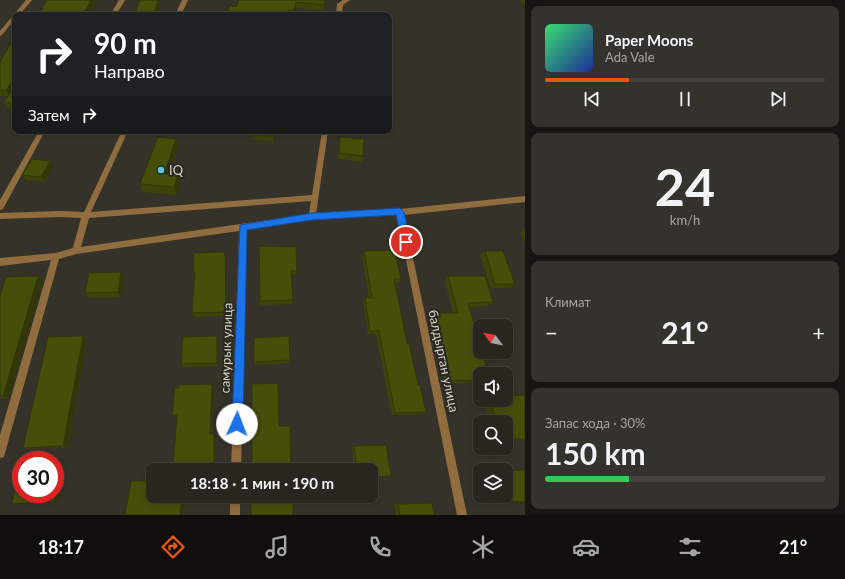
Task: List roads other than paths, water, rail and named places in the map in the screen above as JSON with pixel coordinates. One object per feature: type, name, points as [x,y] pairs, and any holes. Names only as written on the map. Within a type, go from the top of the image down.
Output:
[{"type":"street","points":[[19,12],[29,0]]},
{"type":"street","points":[[115,12],[122,0]]},
{"type":"street","points":[[179,12],[185,0]]},
{"type":"street","points":[[339,12],[340,4],[347,0]]},
{"type":"street","points":[[0,34],[12,20]]},
{"type":"street","points":[[0,207],[40,134]]},
{"type":"street","points":[[76,251],[86,215],[123,134]]},
{"type":"street","points":[[312,217],[325,134]]},
{"type":"street","points":[[0,216],[60,214],[86,215],[315,198]]},
{"type":"street","points":[[0,262],[56,256],[76,251],[312,217],[400,212],[525,199]]},
{"type":"street","name":"балдырган улица","points":[[400,212],[462,515]]},
{"type":"street","name":"самурык улица","points":[[236,463],[243,227]]},
{"type":"street","points":[[0,453],[56,256]]},
{"type":"street","points":[[235,503],[235,515]]},
{"type":"place","name":"IQ","points":[[161,170]]}]
